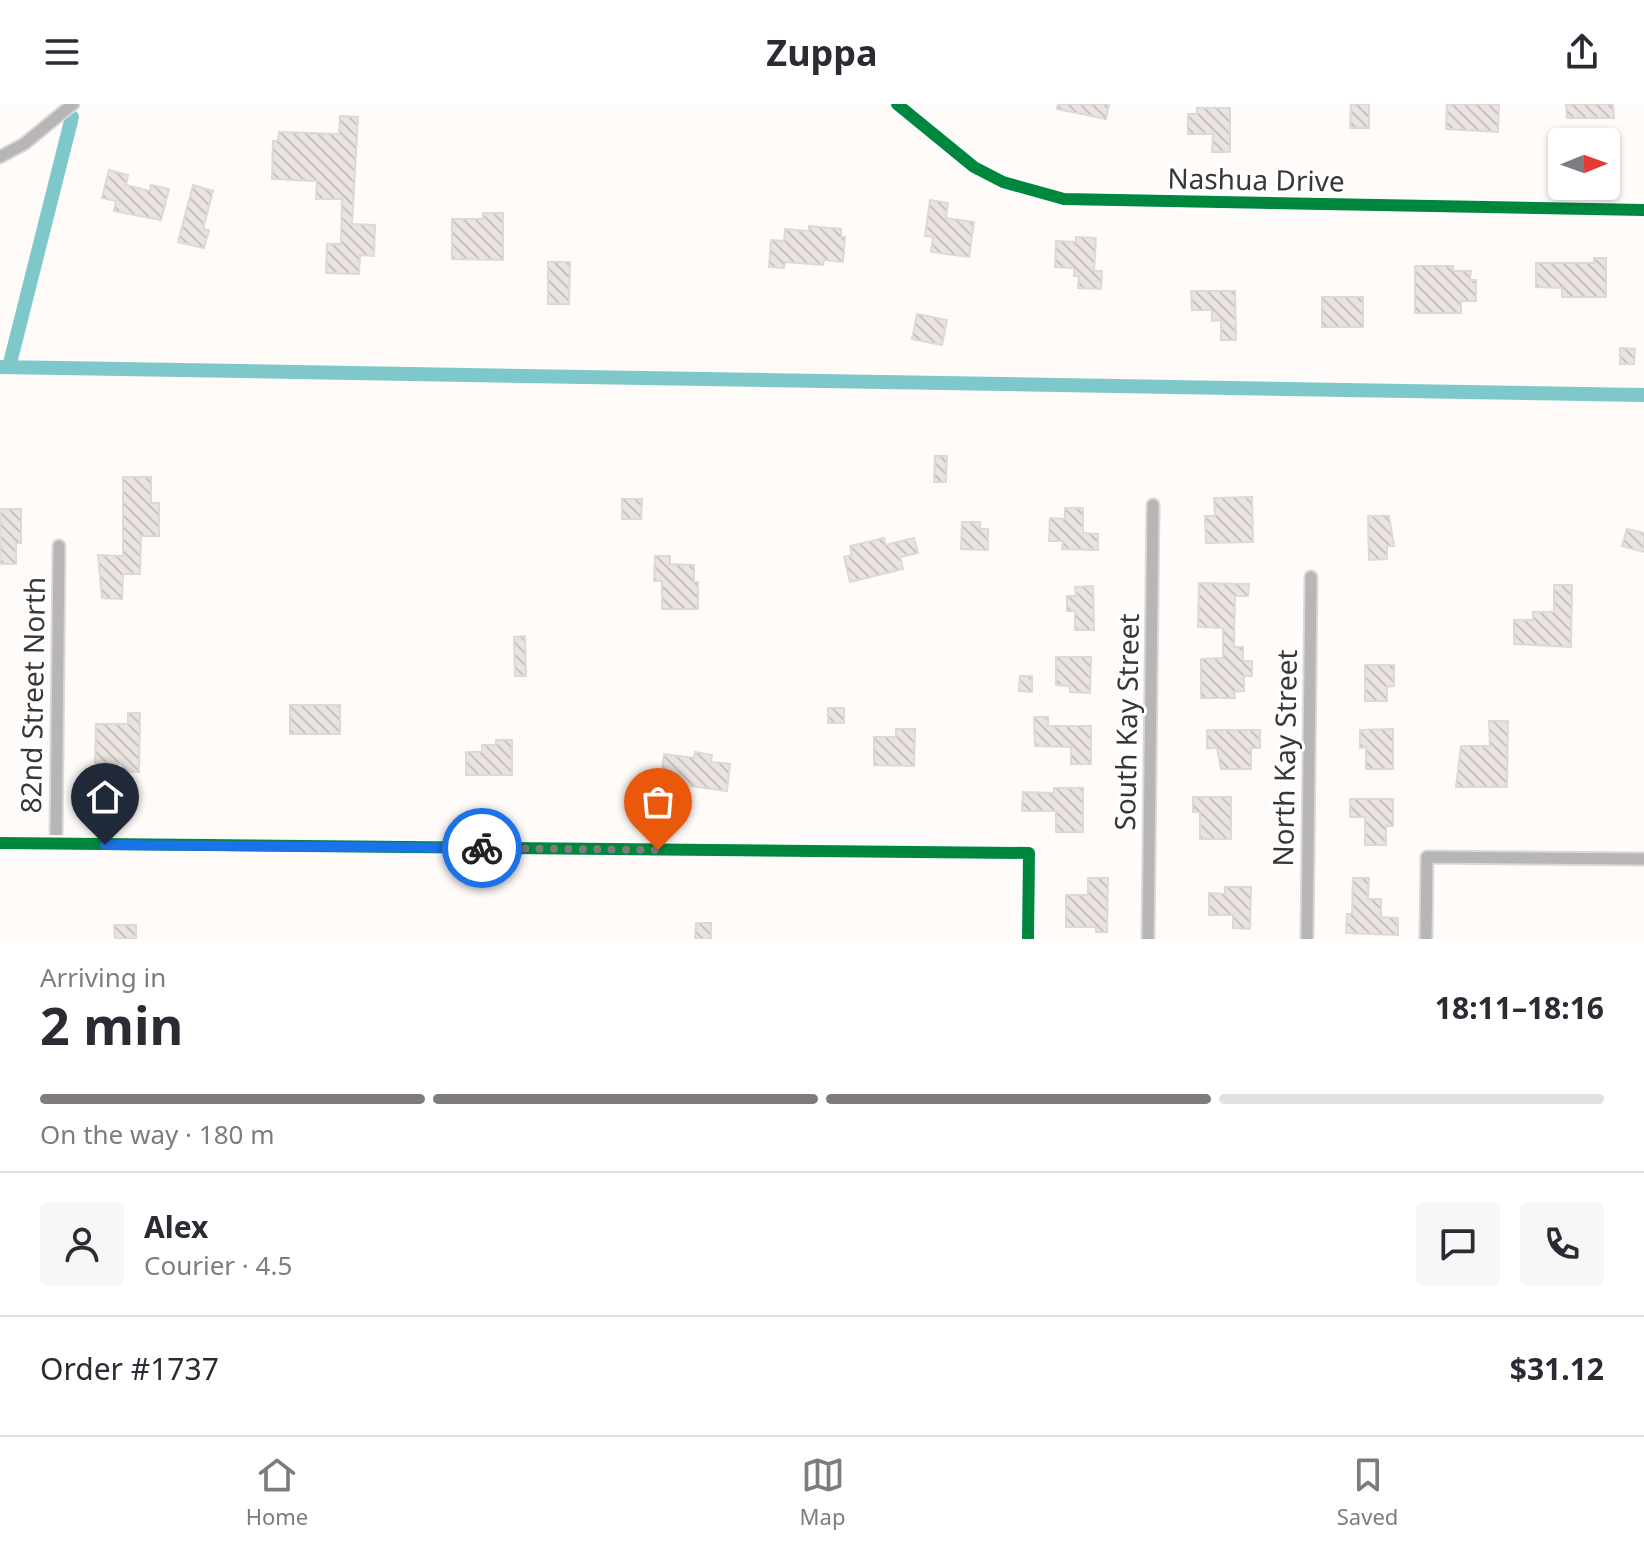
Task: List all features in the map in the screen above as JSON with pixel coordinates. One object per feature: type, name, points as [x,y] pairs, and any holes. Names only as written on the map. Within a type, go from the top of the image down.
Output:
[{"type":"street","points":[[0,157],[50,125],[73,104]]},
{"type":"street","name":"Nashua Drive","points":[[897,104],[974,167],[1003,182],[1064,199],[1644,210]]},
{"type":"street","name":"South Kay Street","points":[[1148,939],[1153,505]]},
{"type":"street","name":"82nd Street North","points":[[56,844],[59,546]]},
{"type":"street","name":"North Kay Street","points":[[1307,939],[1311,577]]},
{"type":"street","points":[[0,843],[1029,853],[1028,939]]},
{"type":"street","points":[[1426,939],[1427,857],[1644,859]]},
{"type":"building","points":[[1058,104],[1109,104],[1106,119],[1057,109]]},
{"type":"building","points":[[1351,104],[1369,104],[1369,128],[1350,128]]},
{"type":"building","points":[[1447,104],[1499,104],[1498,132],[1446,129]]},
{"type":"building","points":[[1566,104],[1613,104],[1614,118],[1567,118]]},
{"type":"building","points":[[1197,108],[1230,108],[1230,152],[1212,152],[1213,134],[1188,134],[1188,114],[1197,114]]},
{"type":"building","points":[[340,116],[358,117],[352,224],[375,225],[374,256],[360,255],[359,274],[326,273],[327,244],[341,244],[342,199],[316,199],[317,181],[272,179],[273,141],[278,141],[279,132],[339,134]]},
{"type":"building","points":[[109,170],[128,175],[126,185],[150,191],[151,185],[169,189],[161,220],[114,211],[116,201],[102,198]]},
{"type":"building","points":[[193,185],[213,191],[203,229],[209,230],[204,248],[178,242]]},
{"type":"building","points":[[930,200],[948,203],[946,218],[974,222],[969,257],[931,252],[933,237],[925,236]]},
{"type":"building","points":[[483,213],[503,213],[503,260],[452,259],[452,219],[483,219]]},
{"type":"building","points":[[809,226],[841,229],[841,237],[845,237],[843,262],[824,260],[823,265],[785,262],[784,268],[769,267],[771,240],[784,241],[785,229],[809,231]]},
{"type":"building","points":[[1076,237],[1096,238],[1094,271],[1102,271],[1101,289],[1078,288],[1079,276],[1074,276],[1074,268],[1055,267],[1056,241],[1076,242]]},
{"type":"building","points":[[1594,258],[1606,258],[1606,297],[1562,297],[1562,288],[1536,287],[1536,263],[1594,263]]},
{"type":"building","points":[[548,262],[570,262],[569,304],[548,304]]},
{"type":"building","points":[[1415,266],[1453,266],[1453,271],[1471,271],[1470,280],[1476,280],[1476,301],[1461,301],[1461,313],[1415,313]]},
{"type":"building","points":[[1191,291],[1235,291],[1236,340],[1221,340],[1221,320],[1212,321],[1212,310],[1192,310]]},
{"type":"building","points":[[1322,297],[1363,297],[1363,327],[1322,327]]},
{"type":"building","points":[[917,314],[947,320],[942,345],[912,339]]},
{"type":"building","points":[[1620,348],[1635,349],[1634,364],[1620,364]]},
{"type":"building","points":[[935,456],[947,456],[946,482],[934,482]]},
{"type":"building","points":[[123,477],[151,477],[151,503],[159,503],[159,536],[141,536],[140,574],[123,574],[122,599],[102,598],[98,555],[123,556]]},
{"type":"building","points":[[1252,497],[1253,542],[1206,543],[1205,516],[1215,516],[1214,498]]},
{"type":"building","points":[[622,499],[642,499],[641,519],[622,519]]},
{"type":"building","points":[[1065,508],[1083,508],[1083,533],[1098,534],[1098,550],[1062,549],[1063,541],[1049,541],[1050,518],[1065,519]]},
{"type":"building","points":[[0,509],[21,509],[21,543],[16,543],[16,564],[0,564]]},
{"type":"building","points":[[1368,516],[1389,516],[1394,546],[1387,546],[1387,559],[1369,560]]},
{"type":"building","points":[[962,522],[980,522],[980,529],[988,529],[988,550],[961,549]]},
{"type":"building","points":[[1627,529],[1644,533],[1644,552],[1622,546]]},
{"type":"building","points":[[884,538],[885,545],[914,538],[918,553],[900,557],[903,569],[850,582],[844,557],[852,555],[850,546]]},
{"type":"building","points":[[655,556],[670,556],[670,564],[694,565],[694,582],[698,582],[698,609],[662,609],[662,581],[654,581]]},
{"type":"building","points":[[1199,583],[1249,584],[1248,596],[1235,596],[1234,647],[1243,647],[1243,661],[1252,661],[1252,676],[1244,676],[1244,691],[1234,692],[1235,698],[1201,698],[1201,659],[1223,658],[1223,628],[1198,627]]},
{"type":"building","points":[[1554,585],[1572,585],[1571,647],[1514,644],[1514,620],[1533,620],[1533,612],[1554,612]]},
{"type":"building","points":[[1093,586],[1094,630],[1075,630],[1075,611],[1067,611],[1067,596],[1076,596],[1075,587]]},
{"type":"building","points":[[525,636],[526,676],[515,676],[514,637]]},
{"type":"building","points":[[1056,657],[1091,657],[1090,693],[1070,692],[1070,686],[1056,685]]},
{"type":"building","points":[[1365,665],[1394,665],[1394,686],[1387,687],[1387,701],[1365,701]]},
{"type":"building","points":[[1020,676],[1032,676],[1032,692],[1019,691]]},
{"type":"building","points":[[290,705],[340,705],[340,734],[290,734]]},
{"type":"building","points":[[828,708],[844,708],[844,723],[828,723]]},
{"type":"building","points":[[128,713],[140,713],[139,772],[122,771],[123,764],[95,763],[96,724],[128,724]]},
{"type":"building","points":[[1034,717],[1048,717],[1048,726],[1091,726],[1091,764],[1071,764],[1071,747],[1035,746]]},
{"type":"building","points":[[1489,721],[1508,721],[1507,787],[1456,787],[1461,746],[1490,746]]},
{"type":"building","points":[[896,729],[915,729],[914,766],[874,765],[874,737],[896,737]]},
{"type":"building","points":[[1393,729],[1393,769],[1366,769],[1366,747],[1360,748],[1360,730]]},
{"type":"building","points":[[1207,730],[1260,730],[1260,748],[1251,748],[1251,769],[1221,769],[1217,748],[1207,748]]},
{"type":"building","points":[[496,740],[512,740],[512,775],[466,775],[466,752],[482,752],[482,745],[496,745]]},
{"type":"building","points":[[695,752],[712,755],[711,762],[730,764],[727,791],[660,782],[664,754],[694,758]]},
{"type":"building","points":[[1054,788],[1083,788],[1083,832],[1056,832],[1056,811],[1022,811],[1023,792],[1054,793]]},
{"type":"building","points":[[1193,797],[1231,797],[1231,839],[1200,839],[1200,812],[1193,812]]},
{"type":"building","points":[[1350,799],[1393,799],[1393,826],[1386,826],[1386,845],[1365,845],[1365,817],[1350,817]]},
{"type":"building","points":[[1088,878],[1108,878],[1107,932],[1096,932],[1096,927],[1066,927],[1066,895],[1088,895]]},
{"type":"building","points":[[1353,878],[1369,878],[1368,899],[1381,899],[1381,917],[1398,918],[1398,935],[1346,933],[1347,914],[1352,914]]},
{"type":"building","points":[[1225,887],[1251,887],[1250,929],[1233,928],[1233,915],[1209,915],[1209,893],[1225,894]]},
{"type":"building","points":[[696,923],[711,923],[711,939],[695,939]]},
{"type":"building","points":[[114,925],[136,925],[136,939],[115,939]]},
{"type":"waterway","points":[[9,367],[72,117]]},
{"type":"waterway","points":[[0,367],[1644,395]]},
{"type":"cycle path","points":[[897,104],[974,167],[1003,182],[1064,199],[1644,210]]},
{"type":"cycle path","points":[[0,843],[1029,853],[1028,939]]},
{"type":"way so far","points":[[482,848],[658,850]]},
{"type":"route","points":[[105,845],[482,848]]}]
